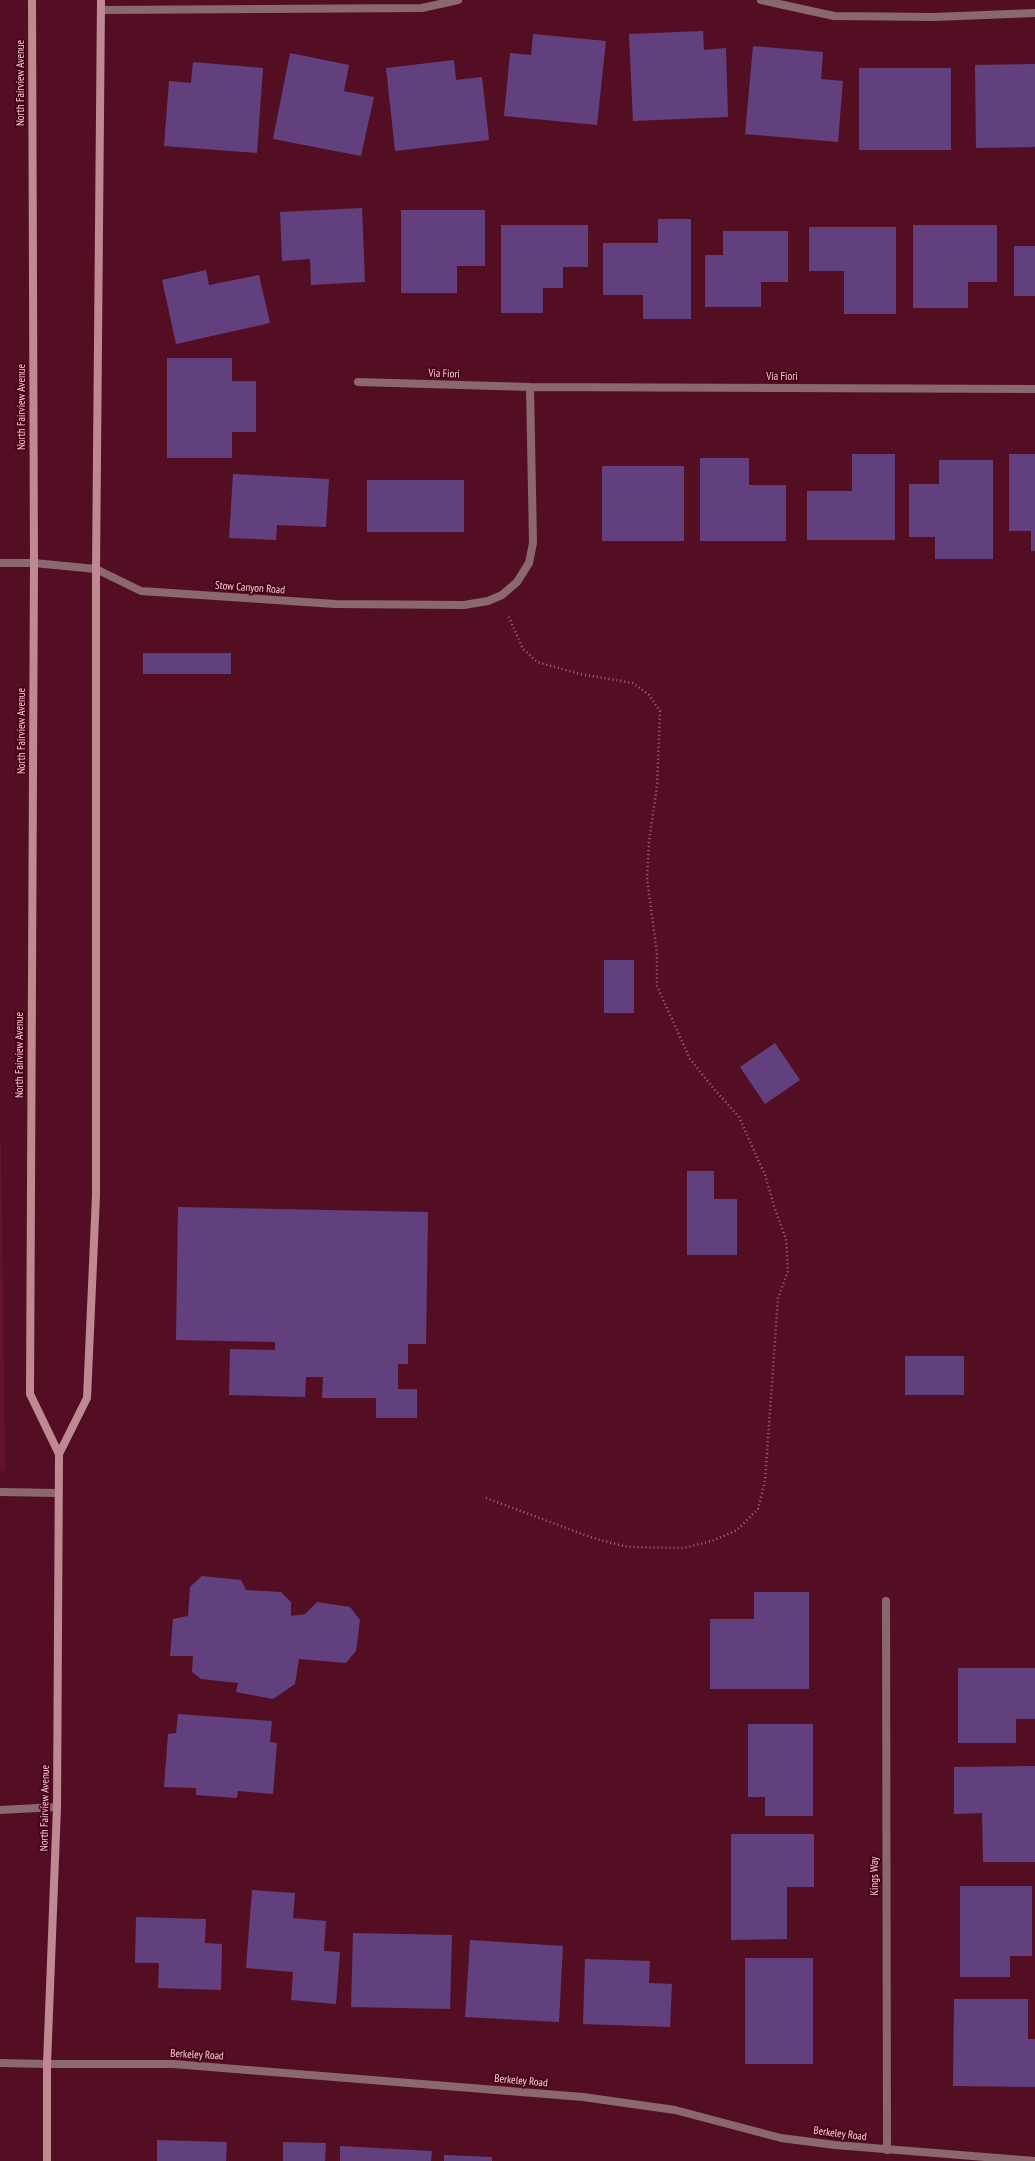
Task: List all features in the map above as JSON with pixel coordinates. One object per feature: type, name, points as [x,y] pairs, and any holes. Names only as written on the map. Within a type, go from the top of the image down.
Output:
[{"type":"main road","name":"North Fairview Avenue","points":[[32,0],[34,563],[30,1394],[59,1454]]},
{"type":"main road","name":"North Fairview Avenue","points":[[47,2161],[47,2064],[57,1808],[59,1454],[87,1398],[96,1196],[96,569],[101,0]]},
{"type":"street","points":[[102,10],[422,8],[458,0]]},
{"type":"street","points":[[761,0],[834,16],[934,17],[1035,13]]},
{"type":"street","name":"Via Fiori","points":[[358,382],[530,387],[1035,389]]},
{"type":"street","points":[[502,595],[517,582],[529,563],[533,543],[530,387]]},
{"type":"street","name":"Stow Canyon Road","points":[[0,563],[34,563],[96,569],[141,591],[335,604],[464,605],[488,601],[502,595]]},
{"type":"street","points":[[0,1492],[58,1493]]},
{"type":"street","name":"Kings Way","points":[[886,1601],[887,2150]]},
{"type":"street","points":[[0,1810],[57,1808]]},
{"type":"street","name":"Berkeley Road","points":[[0,2063],[173,2064],[583,2097],[675,2110],[781,2138],[887,2150],[1035,2161]]},
{"type":"path","points":[[486,1498],[593,1538],[628,1547],[683,1548],[712,1541],[737,1530],[758,1508],[765,1481],[778,1298],[788,1272],[786,1239],[774,1208],[765,1175],[739,1117],[714,1089],[690,1058],[658,986],[658,954],[647,878],[649,841],[658,786],[660,711],[649,695],[634,683],[580,674],[537,662],[523,649],[512,627],[502,595]]},
{"type":"shaded area","points":[[1,1141],[5,1471],[0,1471]]},
{"type":"building","points":[[703,31],[704,50],[726,48],[728,117],[633,121],[629,34]]},
{"type":"building","points":[[533,34],[606,41],[597,125],[504,116],[510,53],[531,55]]},
{"type":"building","points":[[753,46],[823,52],[821,79],[843,81],[838,142],[745,134]]},
{"type":"building","points":[[290,53],[349,65],[344,91],[374,97],[361,156],[273,139]]},
{"type":"building","points":[[454,60],[456,80],[482,77],[489,140],[395,151],[386,68]]},
{"type":"building","points":[[193,62],[263,68],[257,153],[164,146],[169,81],[191,83]]},
{"type":"building","points":[[1035,64],[1035,147],[976,148],[975,65]]},
{"type":"building","points":[[859,68],[951,68],[951,150],[859,150]]},
{"type":"building","points":[[362,208],[365,282],[311,285],[310,259],[282,261],[280,212]]},
{"type":"building","points":[[401,210],[485,210],[485,266],[457,266],[457,293],[401,293]]},
{"type":"building","points":[[658,219],[691,219],[691,319],[643,319],[643,295],[603,295],[603,243],[658,243]]},
{"type":"building","points":[[501,225],[588,225],[588,267],[563,267],[563,288],[543,288],[543,313],[501,313]]},
{"type":"building","points":[[913,225],[997,225],[997,282],[968,282],[968,308],[913,308]]},
{"type":"building","points":[[809,227],[896,227],[896,314],[844,314],[844,271],[809,271]]},
{"type":"building","points":[[723,231],[788,231],[788,282],[761,282],[761,307],[705,307],[705,255],[723,255]]},
{"type":"building","points":[[1014,246],[1035,246],[1035,296],[1014,296]]},
{"type":"building","points":[[206,270],[209,285],[259,275],[270,323],[176,344],[162,280]]},
{"type":"building","points":[[167,358],[232,358],[232,381],[256,381],[256,432],[232,432],[232,458],[167,458]]},
{"type":"building","points":[[852,454],[895,454],[895,540],[807,540],[807,491],[852,491]]},
{"type":"building","points":[[1009,454],[1035,454],[1035,551],[1031,551],[1031,531],[1009,531]]},
{"type":"building","points":[[700,458],[749,458],[749,485],[786,485],[786,541],[700,541]]},
{"type":"building","points":[[939,460],[993,460],[993,559],[935,559],[935,537],[909,537],[909,484],[939,484]]},
{"type":"building","points":[[602,466],[684,466],[684,541],[602,541]]},
{"type":"building","points":[[233,474],[329,479],[326,527],[277,525],[276,540],[229,538]]},
{"type":"building","points":[[367,480],[464,480],[464,532],[367,532]]},
{"type":"building","points":[[143,653],[231,653],[231,674],[143,674]]},
{"type":"building","points":[[604,960],[634,960],[634,1013],[604,1013]]},
{"type":"building","points":[[775,1043],[800,1080],[765,1104],[740,1067]]},
{"type":"building","points":[[687,1171],[714,1171],[714,1199],[737,1199],[737,1255],[687,1255]]},
{"type":"building","points":[[178,1207],[428,1212],[426,1344],[408,1344],[408,1364],[398,1364],[398,1389],[417,1389],[417,1418],[376,1418],[376,1398],[322,1398],[323,1377],[306,1377],[305,1397],[229,1395],[230,1349],[275,1350],[275,1342],[176,1340]]},
{"type":"building","points":[[905,1356],[964,1356],[964,1395],[905,1395]]},
{"type":"building","points":[[202,1576],[241,1580],[246,1590],[281,1592],[291,1602],[291,1616],[305,1614],[317,1602],[350,1607],[360,1620],[356,1651],[346,1663],[299,1659],[295,1684],[273,1699],[236,1692],[238,1683],[201,1679],[192,1672],[193,1656],[170,1656],[173,1619],[188,1616],[190,1587]]},
{"type":"building","points":[[754,1592],[809,1592],[809,1689],[710,1689],[710,1619],[754,1619]]},
{"type":"building","points":[[958,1668],[1035,1668],[1035,1719],[1016,1719],[1016,1743],[958,1743]]},
{"type":"building","points":[[178,1714],[272,1721],[270,1742],[277,1743],[273,1794],[238,1791],[237,1798],[196,1795],[196,1788],[164,1787],[168,1734],[176,1733]]},
{"type":"building","points":[[748,1724],[813,1724],[813,1816],[765,1816],[765,1797],[748,1797]]},
{"type":"building","points":[[1035,1766],[1035,1862],[983,1862],[982,1813],[954,1814],[954,1767]]},
{"type":"building","points":[[731,1834],[814,1834],[814,1887],[787,1887],[787,1939],[731,1940]]},
{"type":"building","points":[[960,1886],[1032,1886],[1032,1956],[1010,1956],[1010,1977],[960,1977]]},
{"type":"building","points":[[252,1890],[295,1893],[293,1918],[326,1921],[324,1951],[340,1952],[336,2004],[291,2000],[293,1972],[246,1968]]},
{"type":"building","points":[[136,1917],[206,1919],[205,1943],[222,1944],[221,1990],[158,1988],[159,1963],[135,1963]]},
{"type":"building","points":[[353,1933],[452,1935],[450,2009],[351,2007]]},
{"type":"building","points":[[470,1940],[563,1946],[559,2022],[465,2017]]},
{"type":"building","points":[[745,1958],[813,1958],[813,2064],[745,2064]]},
{"type":"building","points":[[585,1959],[650,1961],[649,1983],[672,1984],[670,2027],[583,2024]]},
{"type":"building","points":[[954,1999],[1028,1999],[1028,2039],[1035,2039],[1035,2087],[953,2086]]},
{"type":"building","points":[[157,2140],[227,2142],[226,2161],[157,2161]]},
{"type":"building","points":[[283,2142],[326,2143],[325,2161],[283,2161]]},
{"type":"building","points":[[340,2146],[432,2151],[431,2161],[340,2161]]},
{"type":"building","points":[[444,2155],[492,2157],[492,2161],[444,2161]]}]
